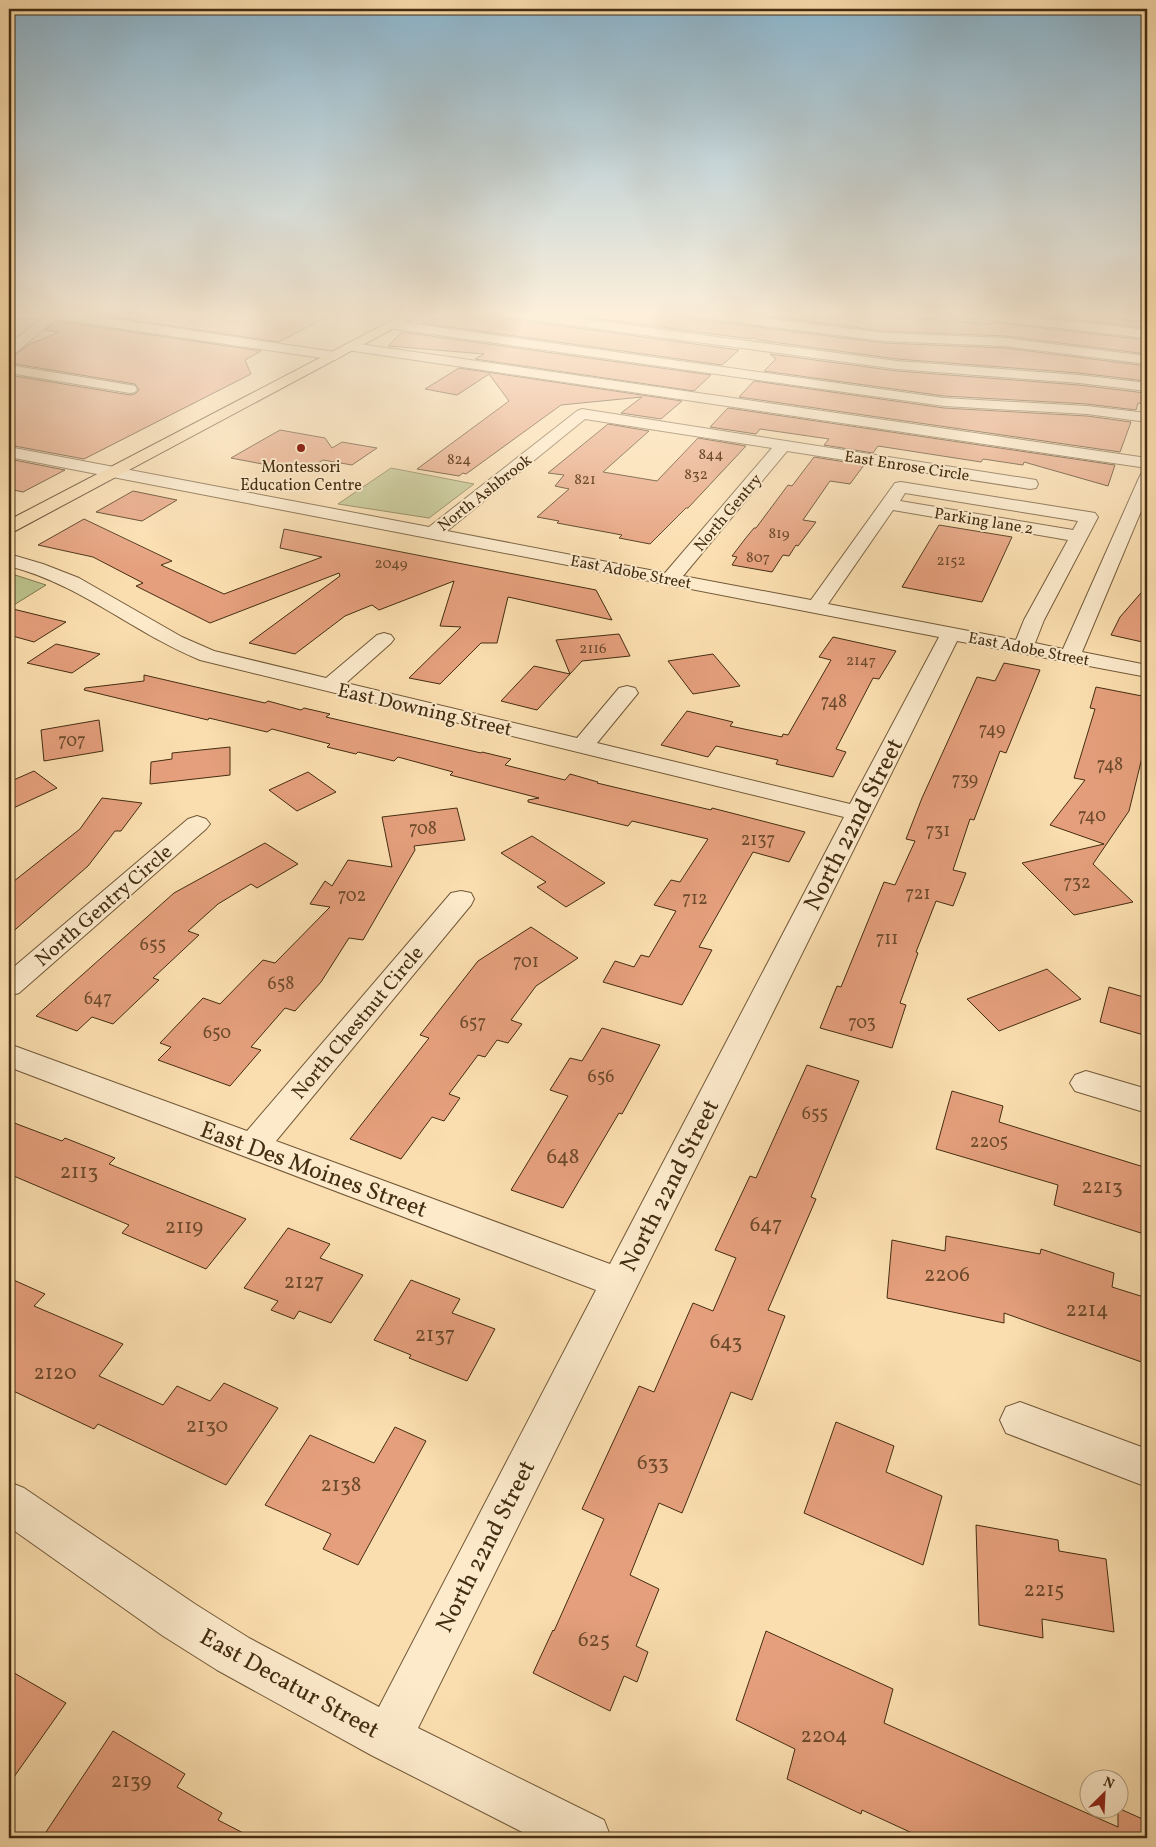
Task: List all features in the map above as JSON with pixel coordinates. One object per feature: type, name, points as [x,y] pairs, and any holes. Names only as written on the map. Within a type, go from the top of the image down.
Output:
[{"type":"main road","points":[[9,527],[255,398]]},
{"type":"street","points":[[707,398],[1147,463]]},
{"type":"street","points":[[919,398],[944,402],[1087,410],[1147,418]]},
{"type":"street","name":"East Enrose Circle","points":[[582,414],[1030,484]]},
{"type":"street","name":"North Ashbrook","points":[[433,533],[582,414]]},
{"type":"street","name":"North Gentry","points":[[670,579],[783,446]]},
{"type":"street","name":"East Adobe Street","points":[[9,452],[1147,671]]},
{"type":"street","points":[[1070,656],[1147,478]]},
{"type":"street","points":[[816,607],[901,486],[1089,517],[1034,620],[1023,648]]},
{"type":"street","name":"East Downing Street","points":[[9,560],[52,573],[80,585],[195,652],[220,660],[858,813]]},
{"type":"street","name":"North 22nd Street","points":[[388,1738],[858,813],[951,634]]},
{"type":"street","points":[[330,686],[384,639]]},
{"type":"street","points":[[583,746],[627,693]]},
{"type":"street","name":"North Gentry Circle","points":[[9,986],[197,824]]},
{"type":"street","name":"North Chestnut Circle","points":[[253,1146],[461,899]]},
{"type":"street","name":"East Des Moines Street","points":[[9,1056],[619,1283]]},
{"type":"street","points":[[1086,1083],[1147,1101]]},
{"type":"street","points":[[1020,1420],[1147,1468]]},
{"type":"street","name":"East Decatur Street","points":[[9,1502],[179,1620],[233,1654],[388,1738],[586,1838]]},
{"type":"green space","points":[[391,468],[474,484],[429,518],[338,504]]},
{"type":"green space","points":[[9,573],[46,585],[9,608]]},
{"type":"building","points":[[9,398],[203,398],[84,459],[9,445]]},
{"type":"building","points":[[507,398],[630,398],[561,405],[466,474],[463,473],[459,476],[417,469],[509,401]]},
{"type":"building","points":[[640,398],[663,398],[682,401],[661,419],[621,413]]},
{"type":"building","points":[[747,398],[875,398],[944,408],[1087,416],[1131,422],[1120,452]]},
{"type":"building","points":[[983,398],[1144,398],[1143,404],[1138,403],[1136,410],[1087,404]]},
{"type":"building","points":[[728,408],[1115,465],[1108,486],[1024,462],[1023,465],[983,459],[981,462],[878,446],[873,453],[824,445],[829,439],[760,429],[756,434],[710,427]]},
{"type":"building","points":[[608,424],[649,431],[603,472],[657,481],[698,438],[746,446],[688,508],[650,544],[619,538],[622,535],[557,523],[559,521],[537,517],[569,489],[555,486],[564,475],[548,473]]},
{"type":"building","points":[[280,430],[325,438],[332,448],[342,442],[377,448],[352,465],[323,460],[304,472],[231,458]]},
{"type":"building","points":[[814,457],[864,465],[850,484],[830,481],[803,520],[816,522],[789,556],[783,555],[772,572],[732,565],[737,557],[732,556],[754,528],[756,528],[788,485],[792,486]]},
{"type":"building","points":[[9,459],[65,470],[23,492],[9,489]]},
{"type":"building","points":[[133,491],[177,500],[142,521],[96,512]]},
{"type":"building","points":[[84,519],[172,561],[161,565],[224,594],[322,557],[280,548],[284,529],[596,590],[612,620],[508,597],[497,643],[481,643],[440,684],[409,678],[461,627],[440,626],[454,581],[379,610],[372,605],[345,616],[295,654],[249,643],[340,576],[339,573],[210,623],[136,586],[143,583],[93,557],[38,545]]},
{"type":"building","points":[[939,525],[1012,537],[982,602],[902,587]]},
{"type":"building","points":[[1147,586],[1147,643],[1111,635],[1120,617]]},
{"type":"building","points":[[9,608],[66,622],[34,642],[9,635]]},
{"type":"building","points":[[619,634],[630,656],[582,661],[570,674],[556,640]]},
{"type":"building","points":[[833,637],[896,651],[879,679],[873,678],[836,749],[846,752],[833,777],[776,764],[778,760],[716,746],[708,757],[661,745],[687,711],[733,722],[730,726],[782,737],[783,734],[788,735],[831,660],[819,657]]},
{"type":"building","points":[[56,644],[100,654],[72,673],[27,663]]},
{"type":"building","points":[[713,654],[740,686],[693,694],[668,661]]},
{"type":"building","points":[[1004,663],[1040,670],[1006,753],[1000,751],[974,820],[970,819],[953,870],[966,873],[953,906],[936,901],[916,952],[918,953],[900,1003],[906,1005],[892,1048],[820,1028],[837,986],[841,987],[884,882],[895,885],[915,841],[906,839],[922,798],[977,677],[995,681]]},
{"type":"building","points":[[534,666],[570,674],[537,710],[501,701]]},
{"type":"building","points":[[144,675],[265,703],[268,701],[301,710],[304,708],[330,714],[326,717],[511,759],[505,765],[565,780],[570,774],[597,783],[711,810],[712,808],[805,832],[789,862],[753,852],[699,947],[712,950],[682,1005],[603,982],[615,961],[634,967],[641,955],[649,957],[676,911],[654,905],[671,880],[680,882],[708,839],[632,821],[628,826],[528,802],[528,800],[539,798],[450,775],[453,772],[398,757],[394,761],[358,752],[356,754],[327,747],[330,744],[272,729],[267,732],[209,718],[208,720],[84,690],[85,688],[144,681]]},
{"type":"building","points":[[1096,687],[1147,697],[1147,737],[1129,811],[1093,864],[1133,902],[1074,915],[1022,863],[1104,844],[1050,825],[1085,780],[1074,778],[1095,709],[1090,708]]},
{"type":"building","points":[[99,720],[103,751],[44,761],[41,730]]},
{"type":"building","points":[[230,747],[230,775],[150,784],[151,762],[172,759],[172,753]]},
{"type":"building","points":[[34,771],[57,788],[9,810],[9,782]]},
{"type":"building","points":[[308,772],[336,792],[297,811],[269,790]]},
{"type":"building","points":[[102,798],[142,803],[121,831],[115,831],[88,866],[9,935],[9,885],[80,829]]},
{"type":"building","points":[[457,808],[465,840],[414,846],[415,850],[363,940],[349,938],[321,982],[295,1011],[285,1008],[251,1047],[261,1050],[230,1086],[158,1060],[171,1047],[160,1043],[203,998],[220,1004],[263,960],[275,963],[330,907],[310,904],[325,881],[332,886],[348,860],[392,867],[382,817]]},
{"type":"building","points":[[532,836],[605,883],[566,907],[537,887],[546,882],[501,853]]},
{"type":"building","points":[[265,843],[298,864],[257,888],[251,884],[218,904],[188,931],[199,935],[153,978],[159,980],[113,1024],[92,1017],[77,1031],[36,1016],[174,893]]},
{"type":"building","points":[[531,927],[578,958],[536,986],[511,1020],[522,1024],[508,1043],[497,1040],[485,1057],[478,1055],[449,1094],[460,1098],[444,1121],[432,1117],[401,1159],[350,1139],[429,1038],[420,1035],[478,961]]},
{"type":"building","points":[[1047,969],[1081,999],[999,1031],[967,999]]},
{"type":"building","points":[[1109,987],[1147,998],[1147,1036],[1100,1022]]},
{"type":"building","points":[[602,1028],[660,1045],[622,1114],[619,1113],[563,1208],[511,1190],[568,1096],[550,1090],[570,1058],[582,1061]]},
{"type":"building","points":[[807,1065],[859,1081],[811,1197],[816,1199],[768,1310],[785,1316],[752,1400],[731,1392],[682,1513],[659,1503],[630,1575],[659,1589],[636,1646],[648,1652],[637,1682],[624,1676],[610,1711],[533,1673],[604,1519],[582,1509],[639,1386],[654,1392],[693,1303],[713,1311],[736,1258],[715,1250],[750,1176],[756,1178]]},
{"type":"building","points":[[952,1091],[1003,1106],[999,1122],[1147,1168],[1147,1235],[1054,1205],[1058,1185],[936,1149]]},
{"type":"building","points":[[9,1121],[62,1141],[65,1138],[115,1158],[109,1164],[246,1219],[206,1269],[122,1233],[129,1225],[9,1174]]},
{"type":"building","points":[[288,1228],[330,1244],[320,1258],[363,1275],[331,1323],[299,1311],[294,1319],[271,1310],[278,1301],[244,1288]]},
{"type":"building","points":[[946,1236],[1040,1254],[1041,1249],[1114,1273],[1112,1287],[1147,1298],[1147,1364],[1004,1313],[1004,1323],[887,1298],[892,1240],[945,1251]]},
{"type":"building","points":[[9,1278],[45,1294],[34,1306],[123,1344],[99,1376],[163,1405],[177,1386],[210,1401],[224,1383],[278,1408],[226,1485],[98,1424],[94,1429],[9,1389]]},
{"type":"building","points":[[411,1280],[460,1299],[452,1313],[495,1329],[467,1381],[409,1358],[411,1355],[374,1340]]},
{"type":"building","points":[[836,1422],[894,1446],[886,1472],[942,1496],[923,1565],[804,1513]]},
{"type":"building","points":[[395,1427],[426,1441],[358,1565],[323,1549],[331,1534],[265,1505],[310,1435],[374,1463]]},
{"type":"building","points":[[976,1525],[1058,1540],[1059,1551],[1106,1559],[1114,1632],[1042,1619],[1043,1638],[979,1625]]},
{"type":"building","points":[[766,1631],[893,1689],[884,1723],[1078,1809],[1078,1820],[1102,1820],[1118,1827],[1118,1820],[1128,1820],[1128,1812],[1147,1821],[1147,1838],[923,1838],[862,1810],[861,1814],[787,1779],[795,1749],[736,1720]]},
{"type":"building","points":[[9,1670],[66,1703],[9,1784]]},
{"type":"building","points":[[113,1731],[185,1774],[177,1787],[222,1813],[218,1820],[253,1838],[42,1838]]},
{"type":"place","name":"Montessori Education Centre","points":[[301,448]]}]
